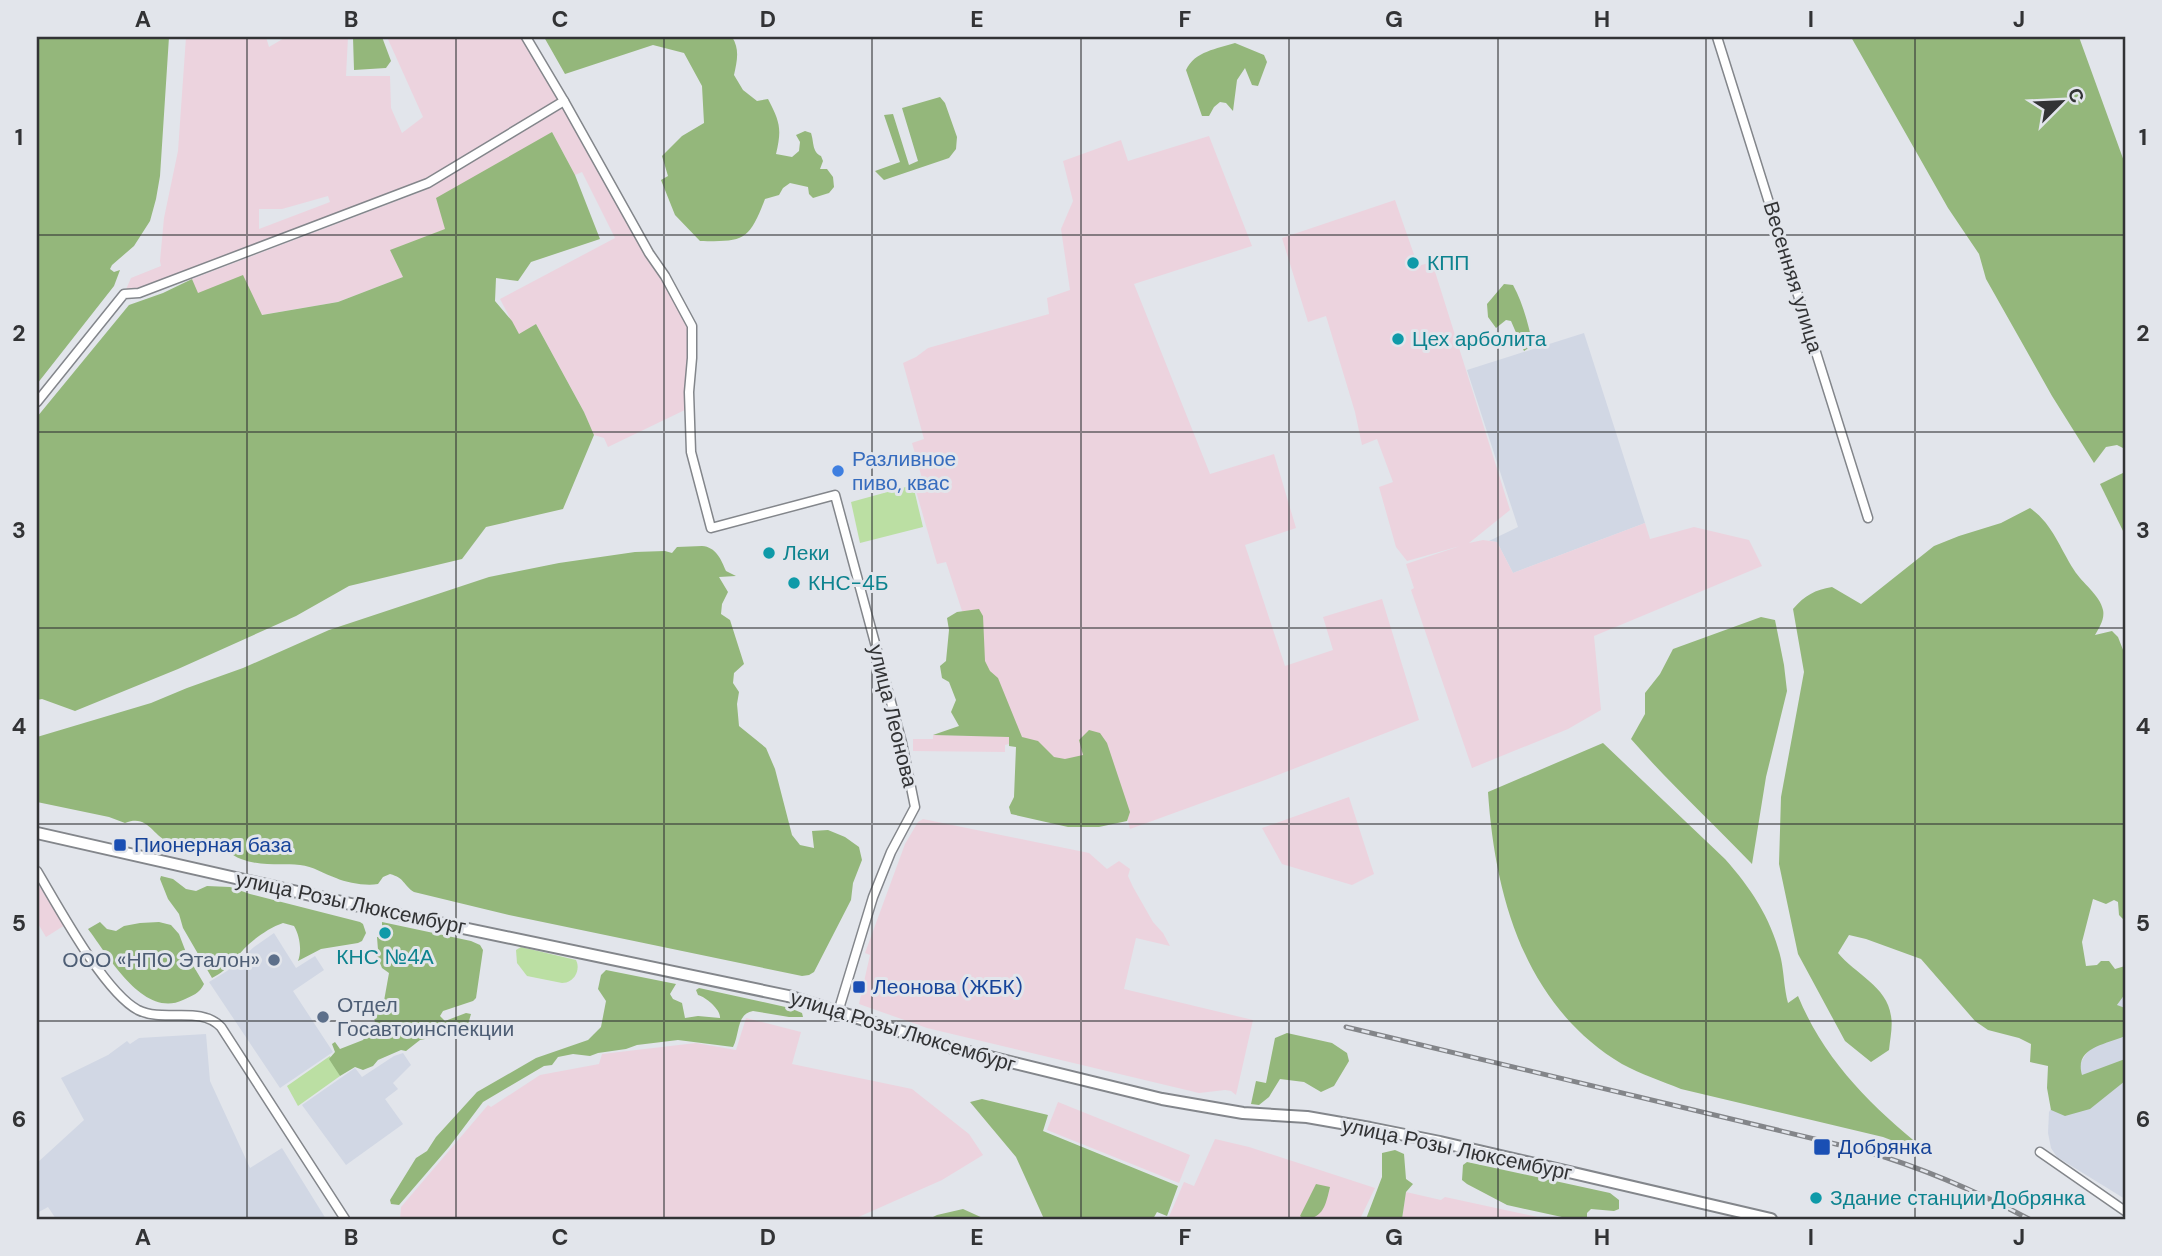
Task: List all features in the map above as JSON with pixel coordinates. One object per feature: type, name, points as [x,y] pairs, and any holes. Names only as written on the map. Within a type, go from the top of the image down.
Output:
[{"type":"street","points":[[37,402],[124,294],[139,293],[428,183],[564,101],[526,37]]},
{"type":"street","name":"Весенняя улица","points":[[1717,37],[1868,518]]},
{"type":"street","name":"улица Леонова","points":[[564,101],[692,326],[689,392],[691,452],[710,528],[835,495],[902,743],[915,807],[891,852],[873,897],[838,1012]]},
{"type":"street","name":"улица Розы Люксембург","points":[[37,833],[364,908],[788,996],[953,1048],[1152,1097],[1243,1113],[1317,1119],[1425,1139],[1771,1219]]},
{"type":"street","points":[[37,871],[101,974],[130,1004],[139,1010],[156,1014],[207,1018],[221,1027],[345,1219]]},
{"type":"street","points":[[2040,1152],[2125,1211]]},
{"type":"shaded area","points":[[186,37],[266,37],[269,47],[286,37],[348,37],[346,76],[390,76],[391,108],[402,133],[423,117],[387,37],[530,37],[692,326],[689,408],[608,447],[604,438],[594,435],[536,324],[519,335],[500,299],[615,238],[582,172],[575,175],[552,132],[446,229],[391,250],[403,277],[338,302],[261,315],[197,293],[192,279],[428,189],[428,183],[139,293],[124,294],[131,278],[161,266],[164,218],[178,151]],"holes":[[[328,196],[330,202],[259,229],[259,209],[282,209]]]},
{"type":"shaded area","points":[[1209,136],[1252,246],[1134,284],[1210,474],[1274,454],[1296,528],[1245,545],[1285,666],[1333,650],[1323,617],[1382,599],[1419,720],[1130,829],[1126,814],[1032,755],[1009,736],[1005,752],[913,751],[913,739],[933,739],[933,735],[1003,736],[946,562],[937,564],[914,484],[923,482],[912,443],[924,439],[903,363],[928,348],[1049,314],[1047,298],[1070,290],[1061,229],[1073,201],[1063,161],[1121,140],[1128,161]]},
{"type":"shaded area","points":[[1395,200],[1418,266],[1432,262],[1510,510],[1469,543],[1483,540],[1497,542],[1513,573],[1645,523],[1650,539],[1694,527],[1749,540],[1762,566],[1594,636],[1601,710],[1568,729],[1472,768],[1411,590],[1414,588],[1406,564],[1460,546],[1407,561],[1396,547],[1379,487],[1393,482],[1377,439],[1362,445],[1355,412],[1326,316],[1308,322],[1282,238]]},
{"type":"shaded area","points":[[1584,333],[1645,523],[1513,573],[1497,542],[1489,541],[1518,527],[1467,370]]},
{"type":"shaded area","points":[[1349,797],[1374,874],[1352,885],[1282,864],[1262,828]]},
{"type":"shaded area","points":[[923,819],[1089,853],[1107,869],[1119,861],[1130,869],[1128,876],[1133,887],[1170,946],[1136,938],[1124,989],[1253,1020],[1236,1095],[1225,1090],[1199,1093],[927,1028],[859,1004],[870,955],[865,953],[905,844],[918,822]]},
{"type":"shaded area","points":[[37,883],[65,925],[46,937],[37,922]]},
{"type":"shaded area","points":[[274,933],[296,968],[315,956],[324,970],[293,991],[333,1052],[280,1088],[209,982]]},
{"type":"shaded area","points":[[2125,993],[2125,1199],[2057,1157],[2051,1148],[2048,1133],[2049,1112]]},
{"type":"shaded area","points":[[746,1018],[801,1032],[792,1064],[912,1089],[969,1134],[983,1155],[942,1180],[854,1219],[400,1219],[401,1207],[488,1105],[491,1107],[540,1075],[599,1064],[602,1054],[696,1043],[736,1050]]},
{"type":"shaded area","points":[[206,1034],[210,1081],[250,1168],[282,1148],[326,1219],[56,1219],[48,1207],[37,1213],[37,1163],[84,1120],[61,1078],[108,1055],[127,1041],[130,1044],[139,1038]]},
{"type":"shaded area","points":[[403,1053],[411,1065],[393,1083],[398,1089],[385,1099],[403,1124],[346,1165],[302,1105],[355,1068],[362,1077]]},
{"type":"shaded area","points":[[1058,1102],[1190,1155],[1179,1183],[1047,1130]]},
{"type":"shaded area","points":[[1215,1139],[1249,1147],[1375,1188],[1360,1219],[1168,1219],[1184,1182],[1194,1186]]},
{"type":"shaded area","points":[[1406,1192],[1441,1200],[1445,1197],[1547,1219],[1402,1219]]},
{"type":"green space","points":[[37,37],[169,37],[160,176],[150,221],[134,246],[112,265],[110,269],[114,272],[120,270],[114,286],[37,384]]},
{"type":"green space","points":[[353,37],[382,37],[391,61],[386,68],[354,70]]},
{"type":"green space","points":[[544,37],[732,37],[737,51],[734,75],[743,90],[757,101],[768,99],[775,114],[779,126],[776,154],[792,157],[799,151],[800,142],[796,135],[805,131],[811,133],[815,149],[823,161],[820,169],[827,169],[833,177],[834,187],[829,193],[813,198],[808,187],[790,183],[779,195],[765,199],[754,223],[743,236],[726,241],[700,241],[675,215],[661,180],[668,176],[662,156],[682,136],[704,123],[702,86],[684,53],[653,45],[565,74]]},
{"type":"green space","points":[[1851,37],[2079,37],[2125,164],[2125,447],[2106,447],[2094,463],[2052,396],[1986,279],[1979,254],[1948,208]]},
{"type":"green space","points":[[1235,43],[1264,55],[1267,62],[1258,86],[1252,85],[1245,68],[1237,80],[1233,111],[1226,103],[1220,102],[1209,116],[1202,116],[1186,70],[1201,55]]},
{"type":"green space","points":[[940,97],[945,103],[957,137],[956,149],[949,158],[884,180],[875,171],[900,162],[884,115],[893,114],[909,165],[918,161],[902,108]]},
{"type":"green space","points":[[552,132],[575,175],[600,239],[531,262],[518,281],[496,278],[495,301],[519,334],[536,324],[594,435],[563,509],[486,527],[462,559],[349,586],[296,616],[75,711],[42,699],[37,700],[37,417],[129,305],[192,279],[198,293],[243,275],[262,315],[338,302],[403,277],[390,250],[445,229],[436,198]]},
{"type":"green space","points":[[1504,284],[1513,285],[1525,314],[1533,345],[1524,351],[1511,321],[1506,320],[1496,328],[1488,317],[1487,304]]},
{"type":"green space","points":[[2125,472],[2125,535],[2100,484]]},
{"type":"green space","points":[[913,485],[923,527],[860,543],[851,502]]},
{"type":"green space","points":[[2030,508],[2050,528],[2074,570],[2101,605],[2103,617],[2095,635],[2112,631],[2118,637],[2125,655],[2125,921],[2119,915],[2118,902],[2114,900],[2106,904],[2093,899],[2082,942],[2086,966],[2109,961],[2115,969],[2125,966],[2125,994],[2117,1005],[2125,1008],[2125,1036],[2093,1048],[2083,1058],[2081,1066],[2082,1075],[2125,1059],[2125,1081],[2090,1109],[2065,1116],[2051,1110],[2047,1088],[2048,1066],[2030,1062],[2031,1044],[1988,1030],[1975,1021],[1921,959],[1849,935],[1838,953],[1877,988],[1888,1006],[1892,1024],[1889,1050],[1871,1062],[1845,1041],[1798,954],[1779,864],[1781,797],[1804,672],[1793,609],[1811,594],[1832,587],[1861,604],[1934,546],[2001,523]]},
{"type":"green space","points":[[702,546],[714,551],[726,571],[736,576],[719,577],[728,592],[721,614],[730,620],[744,664],[734,673],[733,683],[739,692],[739,726],[766,748],[775,769],[792,835],[800,845],[814,848],[812,831],[828,830],[859,847],[862,860],[853,883],[851,900],[814,972],[809,975],[802,976],[509,915],[414,892],[399,878],[390,874],[383,877],[378,884],[351,883],[305,866],[249,861],[237,858],[214,843],[171,843],[140,821],[125,823],[109,817],[37,802],[37,737],[151,703],[243,668],[329,630],[489,577],[559,563],[635,552],[672,553],[677,547]]},
{"type":"green space","points":[[979,609],[983,616],[985,661],[990,671],[998,678],[1022,737],[1038,741],[1054,757],[1065,759],[1083,755],[1079,740],[1089,730],[1100,733],[1107,743],[1130,812],[1127,821],[1099,827],[1068,827],[1011,814],[1009,807],[1014,797],[1016,747],[1009,746],[1009,737],[933,735],[959,726],[951,712],[956,700],[949,682],[942,678],[940,666],[946,661],[949,630],[947,618],[957,612]]},
{"type":"green space","points":[[1761,617],[1775,620],[1787,691],[1766,777],[1752,864],[1631,739],[1645,714],[1645,693],[1660,674],[1673,649]]},
{"type":"green space","points":[[1603,743],[1735,870],[1752,893],[1772,931],[1781,959],[1788,1003],[1798,996],[1823,1044],[1838,1065],[1873,1104],[1933,1156],[1883,1137],[1681,1089],[1622,1064],[1589,1040],[1561,1012],[1539,980],[1521,946],[1508,909],[1498,871],[1488,792]]},
{"type":"green space","points":[[161,876],[173,879],[186,889],[196,891],[207,886],[230,887],[360,922],[366,933],[358,943],[321,949],[298,961],[300,948],[296,930],[294,926],[283,923],[256,938],[228,967],[212,978],[183,928],[179,914],[168,899]]},
{"type":"green space","points":[[100,922],[107,929],[116,931],[124,926],[140,923],[159,922],[171,925],[179,934],[187,955],[204,984],[198,992],[183,1000],[168,1003],[154,1001],[141,993],[116,968],[88,929]]},
{"type":"green space","points":[[382,922],[480,945],[483,950],[476,998],[443,1011],[440,1016],[445,1021],[466,1013],[471,1014],[466,1031],[449,1034],[438,1030],[435,1037],[420,1040],[406,1051],[401,1050],[378,1060],[373,1066],[363,1070],[355,1067],[340,1076],[329,1059],[335,1052],[332,1044],[335,1042],[340,1049],[363,1040],[375,1024],[374,1015],[382,1012],[389,973],[382,968],[376,953],[377,937],[388,936],[389,930],[382,927]]},
{"type":"green space","points":[[521,947],[576,960],[578,968],[575,975],[570,981],[562,983],[527,976],[517,963],[516,950]]},
{"type":"green space","points":[[606,970],[676,984],[670,994],[673,999],[682,1003],[685,1018],[720,1018],[712,1004],[698,995],[696,990],[699,988],[790,1008],[802,1013],[803,1017],[753,1011],[748,1013],[741,1020],[733,1047],[678,1040],[637,1045],[590,1056],[573,1054],[558,1057],[552,1065],[544,1066],[483,1102],[399,1205],[391,1204],[390,1200],[416,1158],[427,1151],[436,1137],[477,1092],[536,1058],[588,1040],[601,1027],[606,1001],[598,989],[601,975]]},
{"type":"green space","points":[[1287,1033],[1332,1043],[1347,1053],[1349,1061],[1334,1086],[1321,1092],[1304,1082],[1280,1079],[1269,1097],[1259,1105],[1251,1104],[1256,1081],[1266,1083],[1275,1038]]},
{"type":"green space","points":[[330,1056],[340,1076],[298,1106],[287,1086]]},
{"type":"green space","points":[[982,1099],[1048,1115],[1043,1131],[1178,1186],[1167,1216],[1157,1212],[1153,1219],[1044,1219],[1016,1157],[970,1102]]},
{"type":"green space","points":[[1395,1150],[1404,1154],[1406,1179],[1413,1184],[1406,1192],[1402,1219],[1366,1219],[1382,1177],[1382,1153]]},
{"type":"green space","points":[[1467,1162],[1610,1193],[1619,1200],[1619,1209],[1591,1209],[1587,1213],[1587,1219],[1571,1219],[1507,1205],[1462,1180],[1463,1165]]},
{"type":"green space","points":[[1316,1184],[1330,1187],[1325,1204],[1316,1216],[1304,1219],[1300,1216]]},
{"type":"green space","points":[[963,1209],[985,1219],[929,1219],[937,1215]]},
{"type":"railway","points":[[1346,1027],[1865,1151],[1949,1181],[2029,1219]]},
{"type":"place","name":"КПП","points":[[1413,263]]},
{"type":"place","name":"Цех арболита","points":[[1398,339]]},
{"type":"place","name":"Разливное пиво, квас","points":[[838,471]]},
{"type":"place","name":"Леки","points":[[769,553]]},
{"type":"place","name":"КНС-4Б","points":[[794,583]]},
{"type":"place","name":"Пионерная база","points":[[120,845]]},
{"type":"place","name":"КНС №4А","points":[[385,933]]},
{"type":"place","name":"ООО «НПО Эталон»","points":[[274,960]]},
{"type":"place","name":"Леонова (ЖБК)","points":[[859,987]]},
{"type":"place","name":"Отдел Госавтоинспекции","points":[[323,1017]]},
{"type":"place","name":"Добрянка","points":[[1822,1147]]},
{"type":"place","name":"Здание станции Добрянка","points":[[1816,1198]]}]
